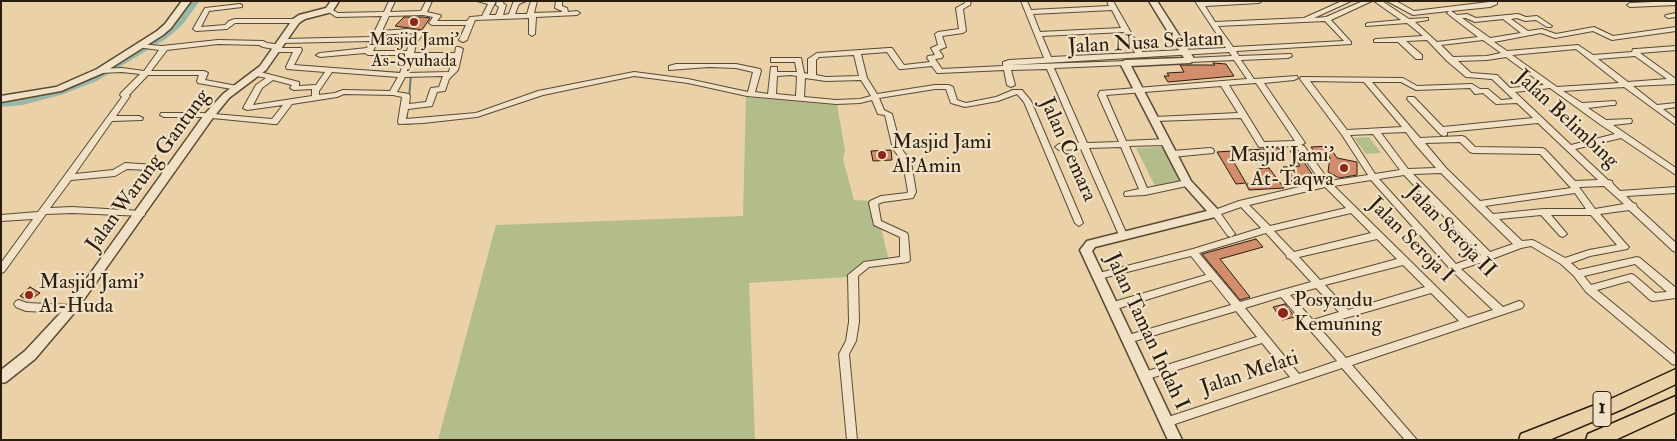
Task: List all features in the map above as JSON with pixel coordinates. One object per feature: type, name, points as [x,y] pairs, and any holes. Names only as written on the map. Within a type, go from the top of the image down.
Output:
[{"type":"highway","name":"1","points":[[1528,440],[1619,403],[1676,376]]},
{"type":"highway","name":"1","points":[[1595,440],[1676,404]]},
{"type":"street","points":[[1,99],[58,89],[101,71],[168,26],[188,1]]},
{"type":"street","points":[[240,6],[207,9],[196,29],[227,27],[231,22],[235,21],[296,21],[302,17],[329,10],[336,1]]},
{"type":"street","points":[[369,50],[392,1]]},
{"type":"street","points":[[426,13],[429,1]]},
{"type":"street","points":[[480,1],[492,2],[484,18]]},
{"type":"street","points":[[499,17],[503,5],[499,5],[500,1]]},
{"type":"street","points":[[511,17],[516,3],[523,1]]},
{"type":"street","points":[[532,34],[534,1]]},
{"type":"street","points":[[559,1],[558,8],[565,9],[565,14]]},
{"type":"street","points":[[272,77],[259,86],[247,108],[337,95],[343,92],[393,93],[406,95],[405,122],[477,115],[542,93],[633,74],[688,81],[751,94],[836,102],[860,101],[952,85],[951,82],[945,80],[930,58],[939,56],[936,48],[942,47],[938,34],[963,31],[959,8],[968,4],[968,1]]},
{"type":"street","points":[[1024,1],[1123,236]]},
{"type":"street","points":[[1153,1],[1187,56]]},
{"type":"street","points":[[1199,3],[1260,1]]},
{"type":"street","points":[[1300,21],[1348,1]]},
{"type":"street","points":[[1213,24],[1327,19],[1369,1]]},
{"type":"street","name":"Jalan Belimbing","points":[[1377,1],[1409,22],[1468,75],[1474,77],[1492,76],[1609,183],[1676,248]]},
{"type":"street","points":[[1390,1],[1413,13],[1490,5],[1495,4],[1494,1]]},
{"type":"street","points":[[1199,3],[1301,145]]},
{"type":"street","points":[[1630,5],[1676,3]]},
{"type":"street","points":[[1028,12],[1112,5],[1139,54]]},
{"type":"street","points":[[329,10],[336,15],[426,13],[438,16],[417,36],[410,54],[406,74],[393,93]]},
{"type":"street","points":[[463,40],[472,18],[577,13]]},
{"type":"street","points":[[1549,26],[1537,18],[1525,19],[1518,16],[1475,20],[1467,16],[1452,15],[1553,88],[1676,172]]},
{"type":"street","points":[[1668,16],[1676,15]]},
{"type":"street","points":[[1504,17],[1526,33]]},
{"type":"street","points":[[1049,63],[1139,54],[1187,56],[1231,50],[1348,44],[1349,42],[1327,19]]},
{"type":"street","points":[[1368,25],[1426,19]]},
{"type":"street","name":"Jalan Warung Gantung","points":[[1,378],[30,355],[71,309],[141,214],[208,117],[237,88],[256,73],[279,47],[296,21]]},
{"type":"street","points":[[432,23],[470,23]]},
{"type":"street","points":[[1376,41],[1485,40],[1544,31],[1555,36],[1594,29],[1612,38],[1674,30]]},
{"type":"street","points":[[1038,34],[1126,30]]},
{"type":"street","points":[[279,47],[408,31],[421,33]]},
{"type":"street","points":[[1400,40],[1419,57]]},
{"type":"street","points":[[139,46],[165,48],[218,42],[263,43],[263,45],[298,50],[290,67],[406,74],[451,74]]},
{"type":"street","points":[[1450,59],[1487,58],[1576,46],[1676,123]]},
{"type":"street","points":[[1,270],[70,177],[126,96],[124,95],[146,73],[165,48]]},
{"type":"street","points":[[1637,54],[1636,51],[1676,48]]},
{"type":"street","points":[[369,50],[368,53],[458,52],[454,70],[446,78],[442,89],[434,90],[429,104],[407,107]]},
{"type":"street","points":[[320,55],[369,50]]},
{"type":"street","points":[[812,77],[812,64],[816,56],[891,50],[902,67],[934,64]]},
{"type":"street","points":[[852,440],[844,354],[851,341],[854,322],[853,276],[867,264],[902,261],[906,258],[904,235],[877,223],[873,203],[881,199],[910,196],[912,192],[907,162],[896,149],[889,116],[881,112],[875,97],[862,78],[857,54]]},
{"type":"street","points":[[1592,57],[1637,54],[1675,81]]},
{"type":"street","name":"Jalan Nusa Selatan","points":[[940,71],[966,68],[974,71],[1049,63],[1125,63],[1187,56],[1237,58],[1288,56]]},
{"type":"street","points":[[772,96],[774,57],[798,60],[801,76],[800,99]]},
{"type":"street","points":[[1125,63],[1188,183],[1231,234]]},
{"type":"street","points":[[672,68],[676,66],[709,65],[736,66],[757,71],[751,94]]},
{"type":"street","points":[[1007,66],[1010,85]]},
{"type":"street","points":[[316,97],[318,87],[330,70]]},
{"type":"street","points":[[101,71],[204,73],[201,81],[237,88]]},
{"type":"street","points":[[256,73],[289,84],[296,84],[294,88],[318,87]]},
{"type":"street","points":[[774,74],[791,73],[826,79],[862,78]]},
{"type":"street","points":[[1474,77],[1483,86]]},
{"type":"street","points":[[1145,192],[1102,94],[1294,78]]},
{"type":"street","name":"Jalan Seroja II","points":[[1366,80],[1304,79],[1345,133],[1373,177],[1454,268],[1501,311]]},
{"type":"street","points":[[1366,80],[1403,80],[1416,88],[1472,86],[1478,92],[1485,91],[1499,102],[1519,101]]},
{"type":"street","points":[[1366,80],[1443,170],[1520,245]]},
{"type":"street","points":[[1508,91],[1675,81]]},
{"type":"street","points":[[1224,84],[1262,145],[1301,145]]},
{"type":"street","name":"Jalan Cemara","points":[[949,87],[954,100],[965,105],[998,99],[1013,92],[1019,92],[1027,101],[1079,223]]},
{"type":"street","points":[[1412,99],[1449,139]]},
{"type":"street","points":[[164,116],[274,122],[290,102]]},
{"type":"street","points":[[1580,106],[1612,103]]},
{"type":"street","points":[[1657,107],[1676,104]]},
{"type":"street","points":[[236,119],[242,111]]},
{"type":"street","points":[[1155,119],[1244,116]]},
{"type":"street","points":[[110,119],[139,118]]},
{"type":"street","points":[[1441,130],[1539,120]]},
{"type":"street","points":[[1604,123],[1628,121]]},
{"type":"street","points":[[1345,133],[1407,130]]},
{"type":"street","points":[[1375,131],[1406,172],[1490,257]]},
{"type":"street","points":[[1569,148],[1622,134]]},
{"type":"street","points":[[1417,141],[1462,139],[1472,150],[1542,151],[1575,187],[1593,212],[1624,247],[1589,253],[1564,262]]},
{"type":"street","points":[[1060,147],[1166,142]]},
{"type":"street","name":"Jalan Seroja I","points":[[1301,145],[1327,184],[1467,323]]},
{"type":"street","points":[[1172,154],[1210,151]]},
{"type":"street","points":[[70,177],[115,173],[124,166],[172,169]]},
{"type":"street","points":[[1214,213],[1243,203],[1327,184],[1406,172],[1443,170]]},
{"type":"street","points":[[1128,194],[1188,183]]},
{"type":"street","points":[[1477,204],[1609,183]]},
{"type":"street","points":[[1619,194],[1676,190]]},
{"type":"street","points":[[1243,203],[1290,256],[1346,314]]},
{"type":"street","points":[[1491,217],[1543,212],[1593,212],[1633,206]]},
{"type":"street","points":[[1099,276],[1193,252],[1266,230],[1352,210]]},
{"type":"street","points":[[1543,212],[1563,234]]},
{"type":"street","points":[[1,218],[44,213],[141,214]]},
{"type":"street","name":"Jalan Taman Indah I","points":[[1175,440],[1087,248],[1091,244],[1214,213]]},
{"type":"street","points":[[1290,256],[1378,235]]},
{"type":"street","points":[[1454,268],[1520,245],[1536,243],[1564,262],[1589,289],[1676,361]]},
{"type":"street","points":[[1193,252],[1297,378]]},
{"type":"street","points":[[1577,274],[1636,260],[1676,294]]},
{"type":"street","points":[[1128,339],[1283,293],[1404,261]]},
{"type":"street","points":[[1113,306],[1214,276]]},
{"type":"street","points":[[1589,289],[1631,278],[1654,298],[1676,294]]},
{"type":"street","points":[[1312,324],[1431,289]]},
{"type":"street","points":[[1283,293],[1346,362],[1412,440]]},
{"type":"street","points":[[19,304],[26,307],[71,309]]},
{"type":"street","name":"Jalan Melati","points":[[1166,422],[1519,305]]},
{"type":"street","points":[[1145,376],[1265,338]]},
{"type":"green space","points":[[746,97],[837,105],[845,150],[843,159],[854,200],[874,201],[889,260],[864,263],[848,277],[749,283],[755,440],[438,440],[496,225],[743,216]]},
{"type":"green space","points":[[1369,137],[1381,153],[1366,154],[1354,138]]},
{"type":"green space","points":[[1165,147],[1183,181],[1155,186],[1136,148]]},
{"type":"building","name":"Masjid Jami' As-Syuhada","points":[[404,17],[430,18],[422,30],[395,26]]},
{"type":"building","points":[[1213,63],[1226,64],[1234,76],[1168,82],[1164,76],[1169,76],[1167,73],[1184,72],[1180,65],[1215,65]]},
{"type":"building","name":"Masjid Jami' At-Taqwa","points":[[1329,146],[1337,158],[1357,162],[1357,175],[1339,178],[1328,172],[1330,157],[1318,157],[1311,147]]},
{"type":"building","points":[[1279,148],[1284,156],[1232,159],[1246,183],[1236,184],[1217,152]]},
{"type":"building","points":[[1295,149],[1312,174],[1303,177],[1304,180],[1291,181],[1283,167],[1300,166],[1290,151]]},
{"type":"building","name":"Masjid Jami Al'Amin","points":[[891,150],[892,160],[873,161],[871,151]]},
{"type":"building","points":[[1269,168],[1284,188],[1249,190],[1246,184],[1265,183],[1256,169]]},
{"type":"building","points":[[1256,239],[1263,247],[1220,259],[1250,297],[1240,300],[1202,254]]},
{"type":"building","name":"Masjid Jami' Al-Huda","points":[[30,287],[40,293],[29,301],[20,296]]},
{"type":"building","points":[[1285,304],[1295,317],[1282,320],[1273,307]]},
{"type":"waterway","points":[[1,104],[22,102],[63,91],[96,78],[165,36],[180,23],[196,1]]},
{"type":"waterway","points":[[372,71],[401,73]]},
{"type":"waterway","points":[[409,99],[411,74]]},
{"type":"waterway","points":[[407,112],[406,124],[413,123]]},
{"type":"place","name":"Masjid Jami' As-Syuhada","points":[[414,22]]},
{"type":"place","name":"Masjid Jami Al'Amin","points":[[882,155]]},
{"type":"place","name":"Masjid Jami' At-Taqwa","points":[[1344,168]]},
{"type":"place","name":"Masjid Jami' Al-Huda","points":[[29,295]]},
{"type":"place","name":"Posyandu Kemuning","points":[[1283,313]]}]
